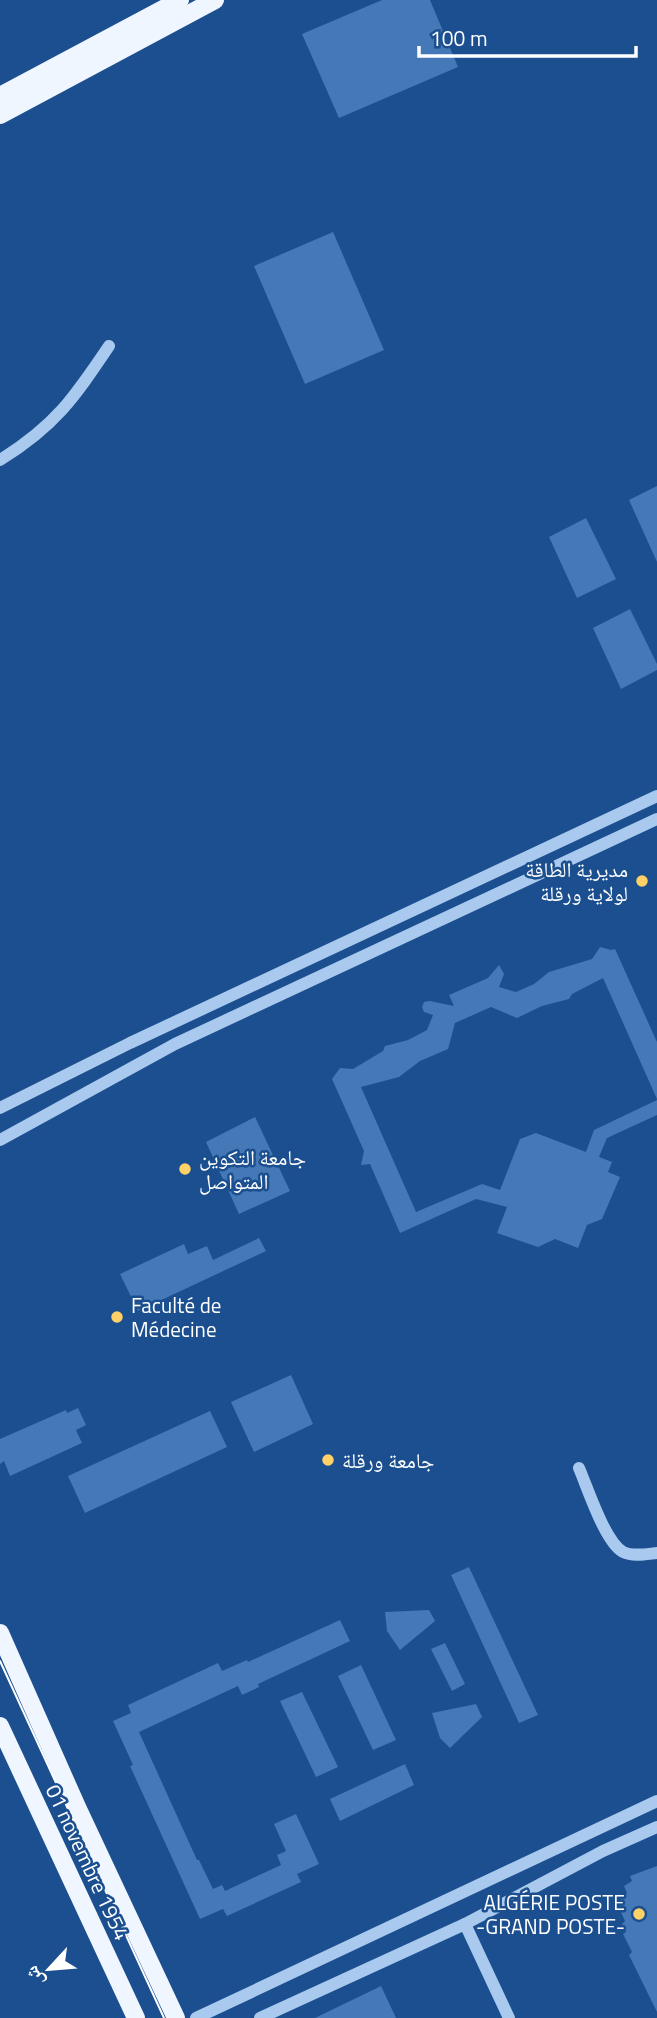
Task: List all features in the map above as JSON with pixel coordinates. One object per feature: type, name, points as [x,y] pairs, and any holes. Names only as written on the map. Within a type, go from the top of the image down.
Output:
[{"type":"main road","points":[[0,96],[180,0]]},
{"type":"main road","points":[[0,115],[215,0]]},
{"type":"main road","points":[[0,1633],[77,1807],[176,2018]]},
{"type":"main road","name":"01 novembre 1954","points":[[0,1726],[136,2018]]},
{"type":"street","points":[[0,460],[51,424],[73,398],[108,345]]},
{"type":"street","points":[[0,1108],[130,1043],[657,796]]},
{"type":"street","points":[[0,1140],[175,1044],[657,819]]},
{"type":"street","points":[[350,939],[359,958]]},
{"type":"street","points":[[223,999],[232,1018]]},
{"type":"street","points":[[579,1468],[612,1542],[623,1552],[657,1553]]},
{"type":"street","points":[[196,2018],[657,1801]]},
{"type":"street","points":[[260,2018],[465,1924],[603,1851],[652,1829],[636,1811]]},
{"type":"street","points":[[465,1924],[509,2018]]},
{"type":"building","points":[[382,0],[430,0],[458,67],[339,118],[302,34]]},
{"type":"building","points":[[333,232],[384,350],[305,384],[254,266]]},
{"type":"building","points":[[657,486],[657,562],[629,500]]},
{"type":"building","points":[[586,518],[616,579],[577,598],[549,537]]},
{"type":"building","points":[[630,609],[657,664],[657,670],[621,689],[593,628]]},
{"type":"building","points":[[600,947],[615,949],[657,1042],[657,1099],[603,978],[572,994],[569,999],[542,1006],[517,1018],[491,1007],[455,1023],[448,1049],[420,1061],[399,1077],[361,1087],[416,1212],[482,1184],[500,1190],[520,1139],[536,1133],[586,1152],[594,1130],[657,1100],[657,1115],[607,1138],[599,1157],[612,1162],[608,1172],[620,1177],[602,1219],[587,1225],[578,1248],[555,1239],[538,1247],[497,1233],[507,1207],[476,1199],[400,1233],[370,1164],[361,1165],[364,1151],[332,1079],[340,1068],[353,1069],[383,1051],[385,1046],[408,1040],[427,1030],[433,1015],[424,1012],[424,1002],[454,1006],[449,995],[488,978],[499,965],[504,974],[499,987],[516,992],[534,984],[549,972],[592,959]]},
{"type":"building","points":[[255,1117],[290,1191],[239,1214],[206,1142]]},
{"type":"building","points":[[259,1238],[266,1251],[138,1311],[120,1274],[184,1244],[188,1254],[207,1246],[213,1260]]},
{"type":"building","points":[[291,1375],[313,1424],[254,1452],[231,1402]]},
{"type":"building","points":[[78,1408],[86,1425],[76,1430],[82,1443],[10,1476],[4,1461],[0,1464],[0,1439],[66,1410],[67,1413]]},
{"type":"building","points":[[210,1411],[227,1447],[85,1513],[68,1476]]},
{"type":"building","points":[[469,1567],[538,1715],[519,1723],[451,1575]]},
{"type":"building","points":[[429,1610],[435,1621],[400,1650],[387,1631],[385,1612]]},
{"type":"building","points":[[340,1620],[350,1641],[258,1684],[259,1687],[242,1695],[238,1686],[139,1732],[197,1860],[213,1889],[222,1885],[225,1891],[281,1865],[277,1855],[286,1851],[274,1824],[296,1814],[319,1864],[297,1874],[301,1882],[227,1916],[223,1909],[200,1919],[130,1766],[133,1765],[113,1721],[131,1713],[128,1705],[218,1663],[222,1671],[247,1660],[248,1662]]},
{"type":"building","points":[[445,1643],[465,1684],[452,1691],[431,1649]]},
{"type":"building","points":[[361,1665],[396,1740],[373,1750],[338,1676]]},
{"type":"building","points":[[302,1692],[338,1767],[316,1777],[280,1701]]},
{"type":"building","points":[[476,1704],[482,1717],[450,1748],[440,1738],[432,1713]]},
{"type":"building","points":[[405,1764],[414,1785],[340,1821],[330,1799]]},
{"type":"building","name":"ALGÉRIE POSTE -GRAND POSTE-","points":[[657,1866],[657,2012],[629,1955],[632,1952],[623,1934],[626,1932],[622,1924],[625,1921],[618,1906],[622,1896],[627,1893],[624,1886],[632,1881],[630,1876]]},
{"type":"building","points":[[381,1986],[396,2018],[315,2018]]},
{"type":"tram line","points":[[0,1661],[164,2018]]},
{"type":"place","name":"مديرية الطاقة لولاية ورقلة","points":[[642,881]]},
{"type":"place","name":"جامعة التكوين المتواصل","points":[[185,1169]]},
{"type":"place","name":"Faculté de Médecine","points":[[117,1317]]},
{"type":"place","name":"جامعة ورقلة","points":[[328,1460]]},
{"type":"place","name":"ALGÉRIE POSTE -GRAND POSTE-","points":[[639,1914]]}]
